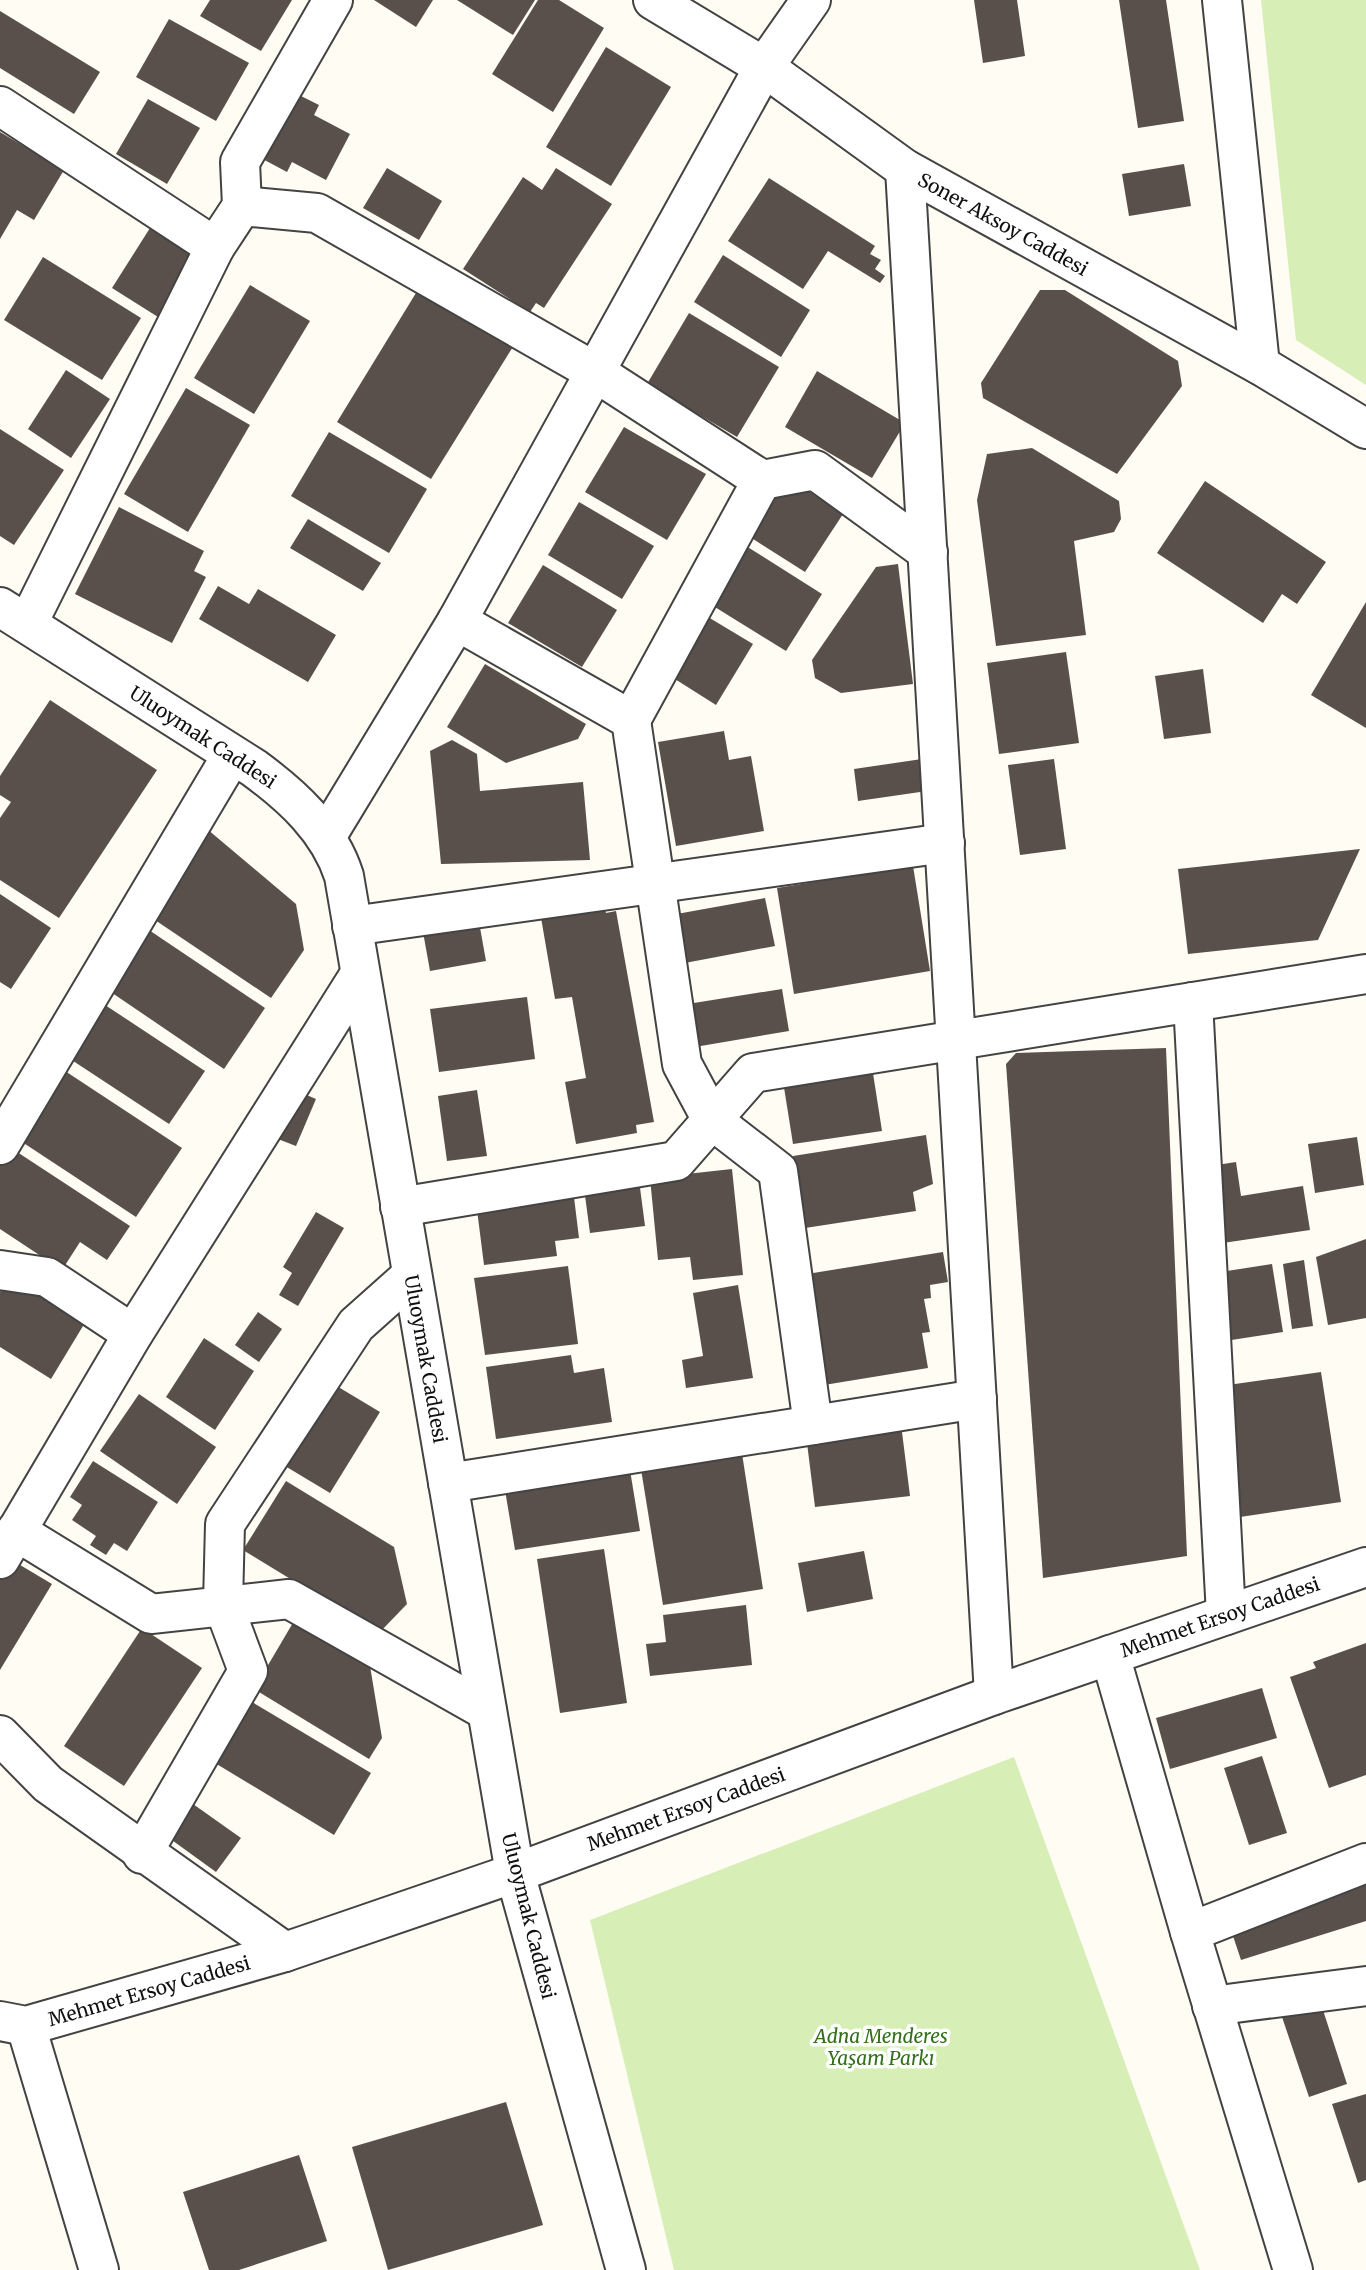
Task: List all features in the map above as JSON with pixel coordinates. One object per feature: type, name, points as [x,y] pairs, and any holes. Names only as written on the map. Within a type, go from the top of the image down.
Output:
[{"type":"street","points":[[14,615],[215,247],[242,206],[240,162],[333,0]]},
{"type":"street","name":"Soner Aksoy Caddesi","points":[[653,0],[764,67],[905,169],[1260,365],[1366,429]]},
{"type":"street","points":[[326,837],[457,621],[764,67],[811,0]]},
{"type":"street","points":[[1222,0],[1260,365]]},
{"type":"street","points":[[0,106],[215,247]]},
{"type":"street","points":[[905,169],[994,1695]]},
{"type":"street","points":[[242,206],[317,213],[595,372],[762,480],[815,470],[928,552]]},
{"type":"street","points":[[762,480],[631,720],[682,1064],[712,1120],[778,1171],[813,1425]]},
{"type":"street","name":"Uluoymak Caddesi","points":[[14,615],[282,788],[326,837],[337,855],[344,876],[515,1873],[626,2270]]},
{"type":"street","points":[[457,621],[631,720]]},
{"type":"street","points":[[0,1145],[232,755]]},
{"type":"street","points":[[352,926],[944,843]]},
{"type":"street","points":[[360,974],[133,1334],[8,1545],[151,1614],[223,1604],[289,1599],[487,1712]]},
{"type":"street","points":[[400,1207],[676,1161],[753,1073],[956,1038],[1366,974]]},
{"type":"street","points":[[1193,1002],[1226,1615]]},
{"type":"street","points":[[0,1271],[47,1277],[133,1334]]},
{"type":"street","points":[[142,1854],[248,1671],[223,1604],[225,1524],[356,1325],[412,1275]]},
{"type":"street","points":[[448,1483],[977,1399]]},
{"type":"street","name":"Mehmet Ersoy Caddesi","points":[[13,2023],[285,1952],[515,1873],[994,1695],[1366,1567]]},
{"type":"street","points":[[1110,1655],[1189,1932],[1293,2270]]},
{"type":"street","points":[[0,1735],[48,1784],[142,1854],[285,1952]]},
{"type":"street","points":[[1189,1932],[1366,1863]]},
{"type":"street","points":[[1212,2006],[1366,1986]]},
{"type":"street","points":[[13,2023],[99,2270]]},
{"type":"green space","points":[[1261,0],[1366,0],[1366,385],[1296,340]]},
{"type":"green space","name":"Adna Menderes Yaşam Parkı","points":[[1014,1757],[1200,2270],[674,2270],[590,1920]]},
{"type":"building","points":[[210,0],[292,0],[261,51],[200,16]]},
{"type":"building","points":[[374,0],[433,0],[416,27]]},
{"type":"building","points":[[457,0],[535,0],[513,35]]},
{"type":"building","points":[[538,0],[559,0],[604,28],[553,112],[492,74]]},
{"type":"building","points":[[974,0],[1017,0],[1025,56],[983,63]]},
{"type":"building","points":[[1119,0],[1166,0],[1184,121],[1138,128]]},
{"type":"building","points":[[0,11],[100,72],[74,114],[0,68]]},
{"type":"building","points":[[169,19],[249,63],[216,121],[136,77]]},
{"type":"building","points":[[606,47],[671,87],[611,186],[546,147]]},
{"type":"building","points":[[291,91],[319,105],[314,115],[350,134],[326,180],[292,162],[287,172],[257,156]]},
{"type":"building","points":[[148,99],[200,128],[167,184],[116,154]]},
{"type":"building","points":[[0,132],[64,170],[34,220],[17,210],[0,239]]},
{"type":"building","points":[[1184,164],[1191,206],[1129,216],[1122,174]]},
{"type":"building","points":[[387,168],[442,201],[419,240],[363,208]]},
{"type":"building","points":[[556,168],[612,204],[544,308],[536,303],[530,312],[463,269],[523,177],[542,190]]},
{"type":"building","points":[[769,178],[875,246],[870,254],[881,260],[875,269],[885,276],[880,283],[828,251],[803,289],[728,241]]},
{"type":"building","points":[[150,228],[196,257],[158,317],[112,288]]},
{"type":"building","points":[[723,255],[810,310],[781,357],[694,302]]},
{"type":"building","points":[[43,257],[141,318],[102,380],[4,320]]},
{"type":"building","points":[[250,285],[310,321],[254,414],[194,378]]},
{"type":"building","points":[[419,288],[514,345],[431,479],[337,422]]},
{"type":"building","points":[[1040,290],[1065,290],[1178,361],[1182,386],[1117,474],[983,398],[981,383]]},
{"type":"building","points":[[689,313],[779,367],[737,437],[647,384]]},
{"type":"building","points":[[66,370],[110,399],[71,458],[28,429]]},
{"type":"building","points":[[817,371],[905,423],[872,478],[785,427]]},
{"type":"building","points":[[186,388],[250,425],[188,532],[124,494]]},
{"type":"building","points":[[624,427],[706,474],[667,540],[585,492]]},
{"type":"building","points":[[0,429],[64,470],[14,545],[0,536]]},
{"type":"building","points":[[329,432],[427,489],[389,553],[291,496]]},
{"type":"building","points":[[1032,448],[1119,501],[1121,519],[1114,532],[1074,541],[1086,635],[996,646],[977,500],[987,454]]},
{"type":"building","points":[[789,478],[843,514],[805,572],[750,537]]},
{"type":"building","points":[[1205,481],[1326,562],[1297,604],[1282,594],[1263,623],[1157,553]]},
{"type":"building","points":[[579,502],[654,546],[622,599],[548,555]]},
{"type":"building","points":[[119,507],[204,551],[194,571],[206,577],[172,643],[75,594]]},
{"type":"building","points":[[308,519],[381,563],[363,591],[290,548]]},
{"type":"building","points":[[746,546],[822,594],[786,651],[710,604]]},
{"type":"building","points":[[898,564],[913,684],[841,693],[815,678],[812,660],[876,567]]},
{"type":"building","points":[[543,565],[617,610],[582,667],[508,623]]},
{"type":"building","points":[[218,586],[249,604],[258,589],[336,635],[308,682],[199,619]]},
{"type":"building","points":[[1366,602],[1366,728],[1311,695]]},
{"type":"building","points":[[703,614],[753,644],[716,705],[667,674]]},
{"type":"building","points":[[1066,652],[1079,743],[999,754],[987,663]]},
{"type":"building","points":[[485,664],[586,724],[578,739],[506,763],[447,727]]},
{"type":"building","points":[[1203,669],[1211,733],[1164,739],[1155,676]]},
{"type":"building","points":[[50,700],[157,770],[59,918],[0,880],[0,818],[11,802],[0,795],[0,776]]},
{"type":"building","points":[[724,731],[729,760],[751,756],[764,831],[676,846],[658,742]]},
{"type":"building","points":[[452,740],[477,754],[480,791],[583,782],[590,860],[441,864],[430,751]]},
{"type":"building","points":[[922,759],[927,791],[858,801],[854,769]]},
{"type":"building","points":[[1054,759],[1066,849],[1020,855],[1008,765]]},
{"type":"building","points":[[207,829],[296,904],[304,950],[271,998],[152,918]]},
{"type":"building","points":[[1360,849],[1318,940],[1188,954],[1178,869]]},
{"type":"building","points":[[913,866],[930,971],[794,994],[777,888]]},
{"type":"building","points":[[0,894],[51,928],[11,989],[0,982]]},
{"type":"building","points":[[765,898],[775,946],[669,966],[660,917]]},
{"type":"building","points":[[539,906],[604,906],[606,913],[616,911],[654,1122],[636,1125],[637,1133],[576,1144],[565,1082],[586,1078],[572,997],[555,999]]},
{"type":"building","points":[[479,922],[486,961],[430,971],[423,932]]},
{"type":"building","points":[[140,924],[265,1008],[224,1069],[99,984]]},
{"type":"building","points":[[782,989],[789,1031],[683,1049],[675,1006]]},
{"type":"building","points":[[93,997],[205,1071],[169,1124],[58,1051]]},
{"type":"building","points":[[527,997],[535,1059],[439,1072],[430,1009]]},
{"type":"building","points":[[1166,1048],[1187,1556],[1043,1578],[1006,1064],[1016,1053]]},
{"type":"building","points":[[872,1067],[882,1131],[793,1144],[783,1081]]},
{"type":"building","points":[[62,1069],[182,1148],[136,1217],[16,1138]]},
{"type":"building","points":[[290,1088],[316,1099],[296,1146],[270,1136]]},
{"type":"building","points":[[477,1090],[487,1156],[447,1161],[438,1096]]},
{"type":"building","points":[[926,1135],[933,1184],[913,1192],[916,1211],[805,1228],[793,1156]]},
{"type":"building","points":[[1357,1137],[1364,1185],[1315,1193],[1308,1144]]},
{"type":"building","points":[[11,1148],[130,1226],[107,1260],[80,1242],[62,1270],[0,1229],[0,1164]]},
{"type":"building","points":[[1236,1162],[1241,1196],[1303,1186],[1310,1230],[1216,1244],[1204,1167]]},
{"type":"building","points":[[732,1169],[743,1275],[693,1280],[690,1257],[658,1260],[650,1178]]},
{"type":"building","points":[[639,1180],[645,1226],[590,1233],[584,1188]]},
{"type":"building","points":[[573,1189],[579,1238],[555,1241],[557,1256],[484,1265],[476,1202]]},
{"type":"building","points":[[316,1212],[344,1228],[298,1306],[279,1295],[292,1273],[283,1267]]},
{"type":"building","points":[[1366,1239],[1366,1318],[1328,1325],[1316,1257]]},
{"type":"building","points":[[943,1252],[948,1282],[930,1285],[931,1298],[924,1299],[930,1332],[922,1333],[928,1368],[824,1385],[807,1274]]},
{"type":"building","points":[[1304,1260],[1313,1326],[1292,1329],[1283,1264]]},
{"type":"building","points":[[1272,1264],[1283,1332],[1225,1341],[1214,1273]]},
{"type":"building","points":[[568,1266],[578,1344],[485,1355],[474,1278]]},
{"type":"building","points":[[11,1275],[86,1321],[51,1379],[0,1347],[0,1292]]},
{"type":"building","points":[[738,1285],[753,1378],[686,1388],[682,1360],[703,1356],[693,1293]]},
{"type":"building","points":[[258,1312],[282,1329],[259,1362],[235,1345]]},
{"type":"building","points":[[204,1338],[254,1371],[215,1430],[166,1397]]},
{"type":"building","points":[[571,1355],[574,1373],[604,1368],[612,1422],[496,1439],[486,1367]]},
{"type":"building","points":[[1321,1372],[1341,1502],[1240,1517],[1221,1386]]},
{"type":"building","points":[[335,1385],[380,1412],[330,1493],[285,1466]]},
{"type":"building","points":[[139,1394],[216,1447],[177,1504],[100,1451]]},
{"type":"building","points":[[901,1424],[910,1496],[815,1507],[806,1435]]},
{"type":"building","points":[[741,1447],[763,1589],[663,1605],[640,1463]]},
{"type":"building","points":[[93,1461],[158,1502],[127,1551],[114,1543],[106,1555],[90,1545],[96,1536],[72,1520],[82,1505],[70,1497]]},
{"type":"building","points":[[629,1464],[640,1531],[515,1550],[504,1484]]},
{"type":"building","points":[[286,1481],[394,1547],[407,1604],[379,1633],[243,1550]]},
{"type":"building","points":[[604,1549],[627,1703],[560,1713],[537,1559]]},
{"type":"building","points":[[864,1551],[873,1599],[807,1612],[798,1563]]},
{"type":"building","points":[[5,1556],[52,1584],[0,1670],[0,1564]]},
{"type":"building","points":[[746,1605],[752,1665],[650,1676],[646,1644],[666,1642],[663,1615]]},
{"type":"building","points":[[294,1621],[370,1666],[382,1738],[369,1759],[254,1689]]},
{"type":"building","points":[[142,1628],[202,1668],[124,1786],[64,1746]]},
{"type":"building","points":[[1366,1643],[1366,1775],[1329,1788],[1290,1677],[1316,1668],[1313,1662]]},
{"type":"building","points":[[1262,1688],[1277,1738],[1170,1769],[1156,1718]]},
{"type":"building","points":[[247,1699],[371,1773],[334,1835],[210,1760]]},
{"type":"building","points":[[1262,1756],[1287,1833],[1249,1845],[1224,1768]]},
{"type":"building","points":[[193,1804],[241,1838],[216,1872],[169,1838]]},
{"type":"building","points":[[1366,1884],[1366,1921],[1241,1960],[1230,1927]]},
{"type":"building","points":[[1321,2004],[1347,2084],[1309,2097],[1282,2017]]},
{"type":"building","points":[[1366,2094],[1366,2180],[1358,2183],[1332,2104]]},
{"type":"building","points":[[506,2102],[543,2225],[388,2270],[352,2147]]},
{"type":"building","points":[[299,2155],[327,2241],[239,2270],[209,2270],[183,2192]]}]
